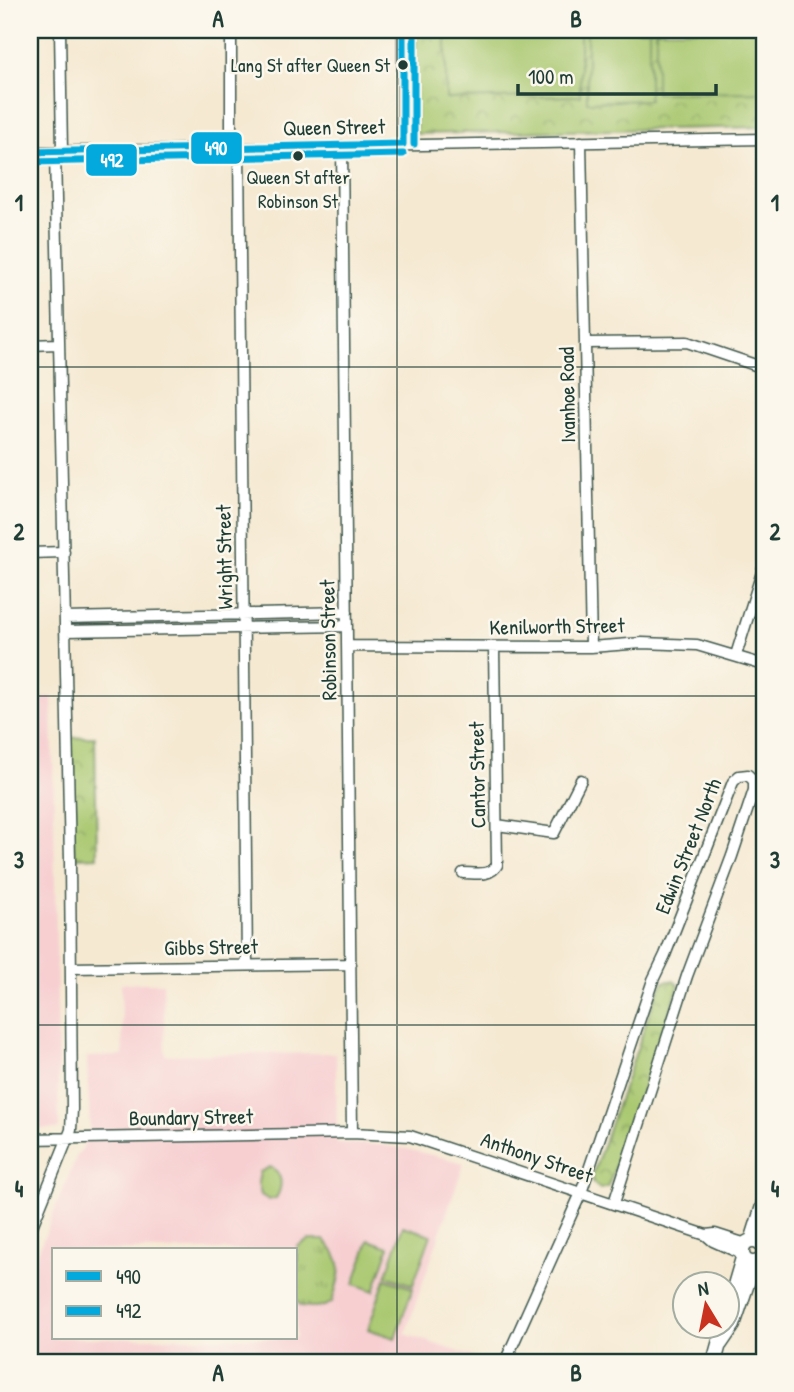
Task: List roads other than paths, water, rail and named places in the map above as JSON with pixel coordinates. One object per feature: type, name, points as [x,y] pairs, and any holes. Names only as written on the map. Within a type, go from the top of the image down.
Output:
[{"type":"street","points":[[30,1231],[67,1139],[72,1109],[64,552],[58,344],[60,30]]},
{"type":"street","name":"Wright Street","points":[[230,30],[235,148],[244,615],[247,965]]},
{"type":"street","points":[[403,30],[403,144]]},
{"type":"street","name":"Queen Street","points":[[30,152],[764,139]]},
{"type":"street","name":"Ivanhoe Road","points":[[581,142],[591,647]]},
{"type":"street","name":"Robinson Street","points":[[342,146],[352,1133]]},
{"type":"street","points":[[585,344],[687,342],[764,368]]},
{"type":"street","points":[[30,345],[58,344]]},
{"type":"street","points":[[30,553],[64,552]]},
{"type":"street","points":[[736,655],[764,566]]},
{"type":"street","points":[[65,618],[347,612]]},
{"type":"street","points":[[65,631],[347,626]]},
{"type":"street","name":"Kenilworth Street","points":[[347,646],[494,648],[591,647],[642,643],[697,645],[764,665]]},
{"type":"street","name":"Cantor Street","points":[[463,873],[486,874],[497,865],[494,648]]},
{"type":"street","name":"Edwin Street North","points":[[505,1362],[581,1194],[591,1157],[653,979],[666,954],[733,782],[739,775],[748,775],[754,781],[754,790],[687,976],[614,1203]]},
{"type":"street","points":[[497,825],[554,833],[581,780]]},
{"type":"street","name":"Gibbs Street","points":[[71,968],[351,964]]},
{"type":"street","name":"Boundary Street","points":[[30,1139],[352,1133]]},
{"type":"street","name":"Anthony Street","points":[[352,1133],[410,1136],[614,1203],[706,1235],[713,1241],[754,1252]]},
{"type":"street","points":[[720,1345],[733,1325],[754,1252],[764,1203]]},
{"type":"street","points":[[742,1277],[754,1252]]},
{"type":"street","points":[[714,1362],[721,1340]]},
{"type":"place","name":"Lang St after Queen St","points":[[403,65]]},
{"type":"place","name":"Queen St after Robinson St","points":[[298,156]]}]
